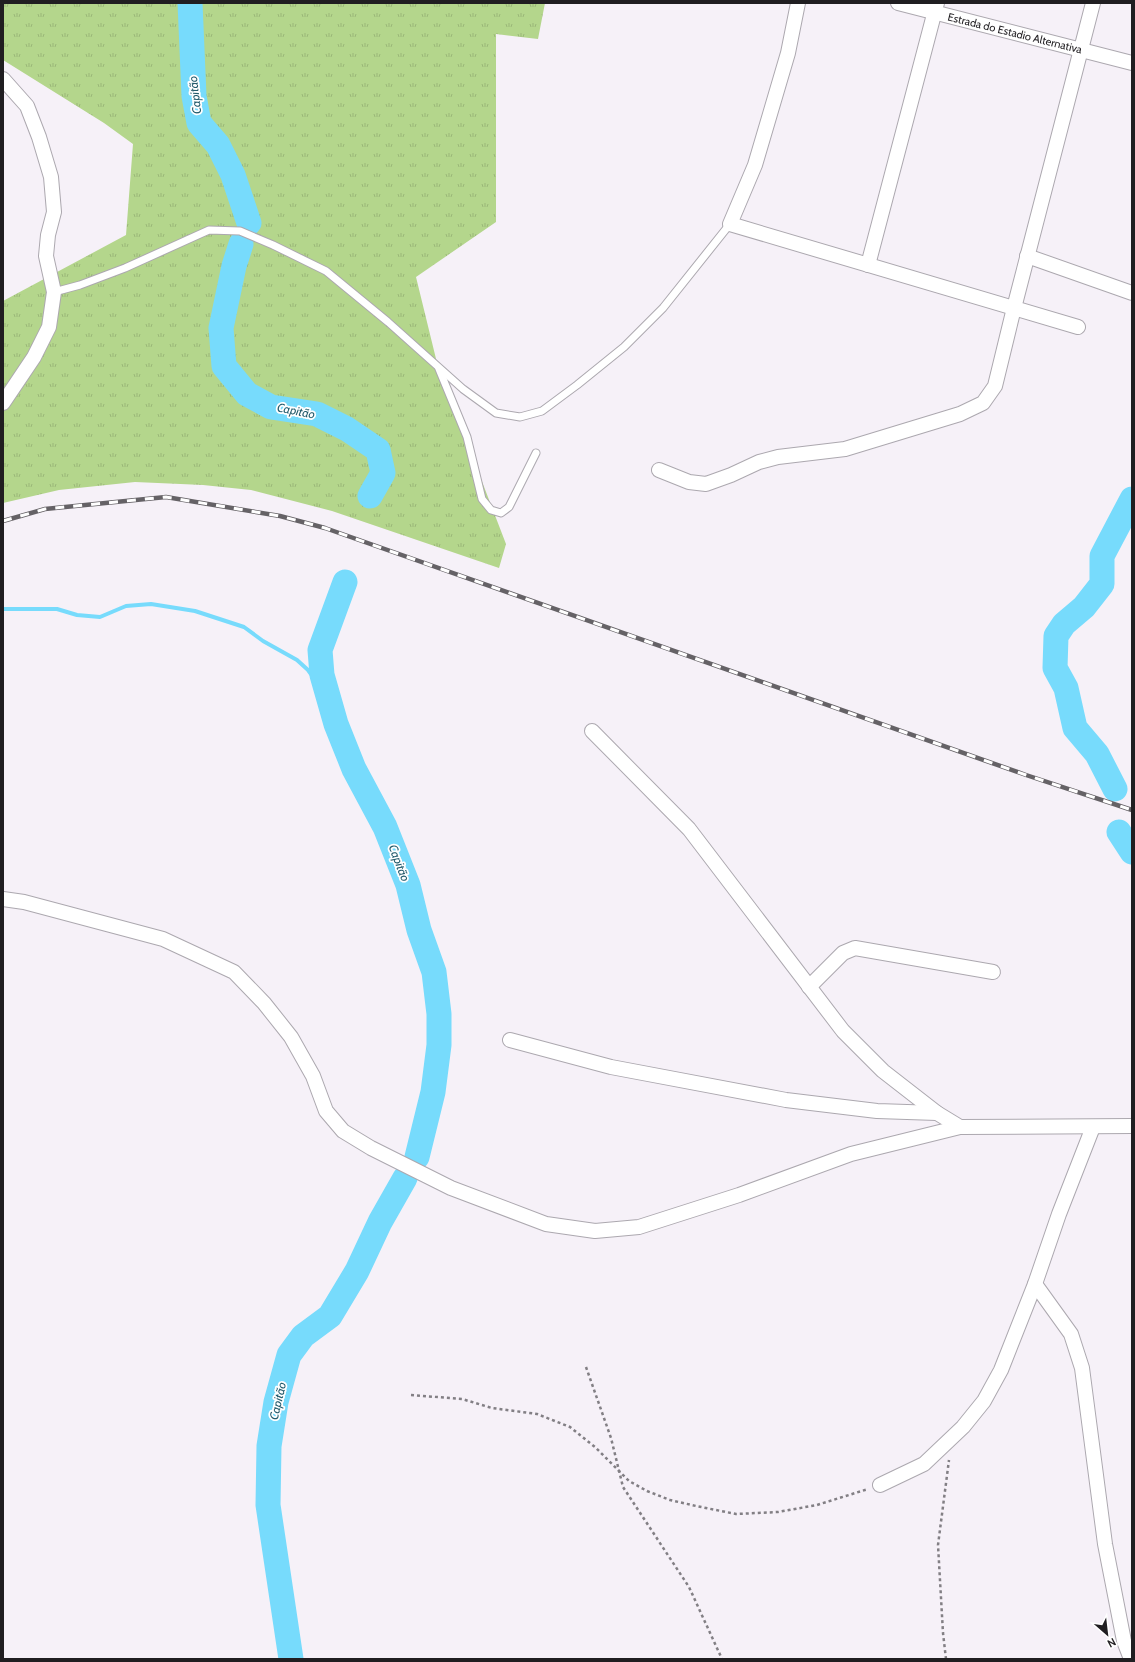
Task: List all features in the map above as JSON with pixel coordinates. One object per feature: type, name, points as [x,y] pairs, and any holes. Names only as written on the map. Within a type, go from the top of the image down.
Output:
[{"type":"street","points":[[798,3],[788,53],[755,164],[730,224],[1078,327]]},
{"type":"street","name":"Estrada do Estadio Alternativa","points":[[898,3],[936,8],[1081,50],[1132,63]]},
{"type":"street","points":[[659,470],[689,482],[706,484],[731,475],[759,462],[778,457],[845,449],[960,414],[983,403],[995,386],[1027,256],[1093,3]]},
{"type":"street","points":[[868,265],[936,8]]},
{"type":"street","points":[[3,79],[28,106],[51,177],[54,212],[48,235],[46,256],[54,292],[49,327],[34,357],[3,403]]},
{"type":"street","points":[[1027,256],[1132,293]]},
{"type":"street","points":[[592,731],[689,829],[843,1031],[883,1071],[937,1113],[960,1127]]},
{"type":"street","points":[[3,899],[24,902],[163,939],[234,972],[264,1003],[291,1037],[313,1076],[326,1111],[343,1131],[372,1148],[451,1188],[546,1224],[595,1231],[639,1227],[739,1195],[851,1154],[960,1127],[1132,1126]]},
{"type":"street","points":[[809,987],[843,953],[855,948],[993,972]]},
{"type":"street","points":[[510,1040],[611,1067],[786,1100],[877,1111],[937,1113]]},
{"type":"street","points":[[880,1485],[924,1464],[963,1427],[984,1401],[997,1376],[1035,1284],[1059,1214],[1093,1127]]},
{"type":"street","points":[[1035,1284],[1071,1334],[1082,1368],[1105,1544],[1124,1642],[1131,1659]]},
{"type":"lane","points":[[54,292],[80,285],[125,268],[209,230],[240,231],[274,245],[326,271],[388,322],[462,389],[496,413],[520,417],[542,411],[624,347],[663,308],[730,224]]},
{"type":"lane","points":[[438,367],[467,437],[482,499],[491,510],[501,513],[509,507],[536,453]]},
{"type":"path","points":[[586,1367],[609,1432],[623,1487],[689,1587],[722,1659]]},
{"type":"path","points":[[411,1395],[462,1399],[492,1408],[537,1414],[570,1427],[618,1469],[629,1481],[647,1491],[670,1500],[736,1514],[778,1512],[817,1505],[880,1485]]},
{"type":"path","points":[[946,1659],[938,1545],[952,1438]]},
{"type":"green space","points":[[3,3],[545,3],[538,39],[496,34],[496,222],[416,277],[438,367],[506,544],[499,568],[332,511],[251,490],[203,485],[135,482],[59,490],[3,503],[3,301],[126,235],[133,144],[104,123],[3,60]]},
{"type":"waterway","name":"Capitão","points":[[190,3],[194,96],[199,123],[218,145],[233,175],[249,223]]},
{"type":"waterway","name":"Capitão","points":[[241,244],[234,266],[221,328],[224,366],[247,394],[271,407],[317,414],[347,429],[378,450],[383,473],[370,496]]},
{"type":"waterway","points":[[1115,789],[1097,754],[1075,728],[1066,688],[1055,668],[1056,636],[1064,624],[1084,607],[1102,584],[1102,556],[1132,499]]},
{"type":"waterway","name":"Capitão","points":[[345,582],[320,650],[322,675],[336,724],[354,769],[385,827],[408,885],[419,930],[434,972],[439,1014],[439,1045],[433,1092],[417,1157]]},
{"type":"waterway","points":[[3,609],[57,609],[77,615],[100,617],[126,606],[151,604],[195,611],[244,627],[263,641],[297,660],[308,670],[329,699]]},
{"type":"waterway","points":[[1119,832],[1132,852]]},
{"type":"waterway","name":"Capitão","points":[[291,1659],[268,1505],[269,1446],[276,1402],[289,1355],[303,1336],[330,1316],[357,1271],[380,1222],[405,1178]]},
{"type":"railway","points":[[3,521],[45,509],[166,497],[280,516],[325,528],[1026,775],[1132,810]]}]
